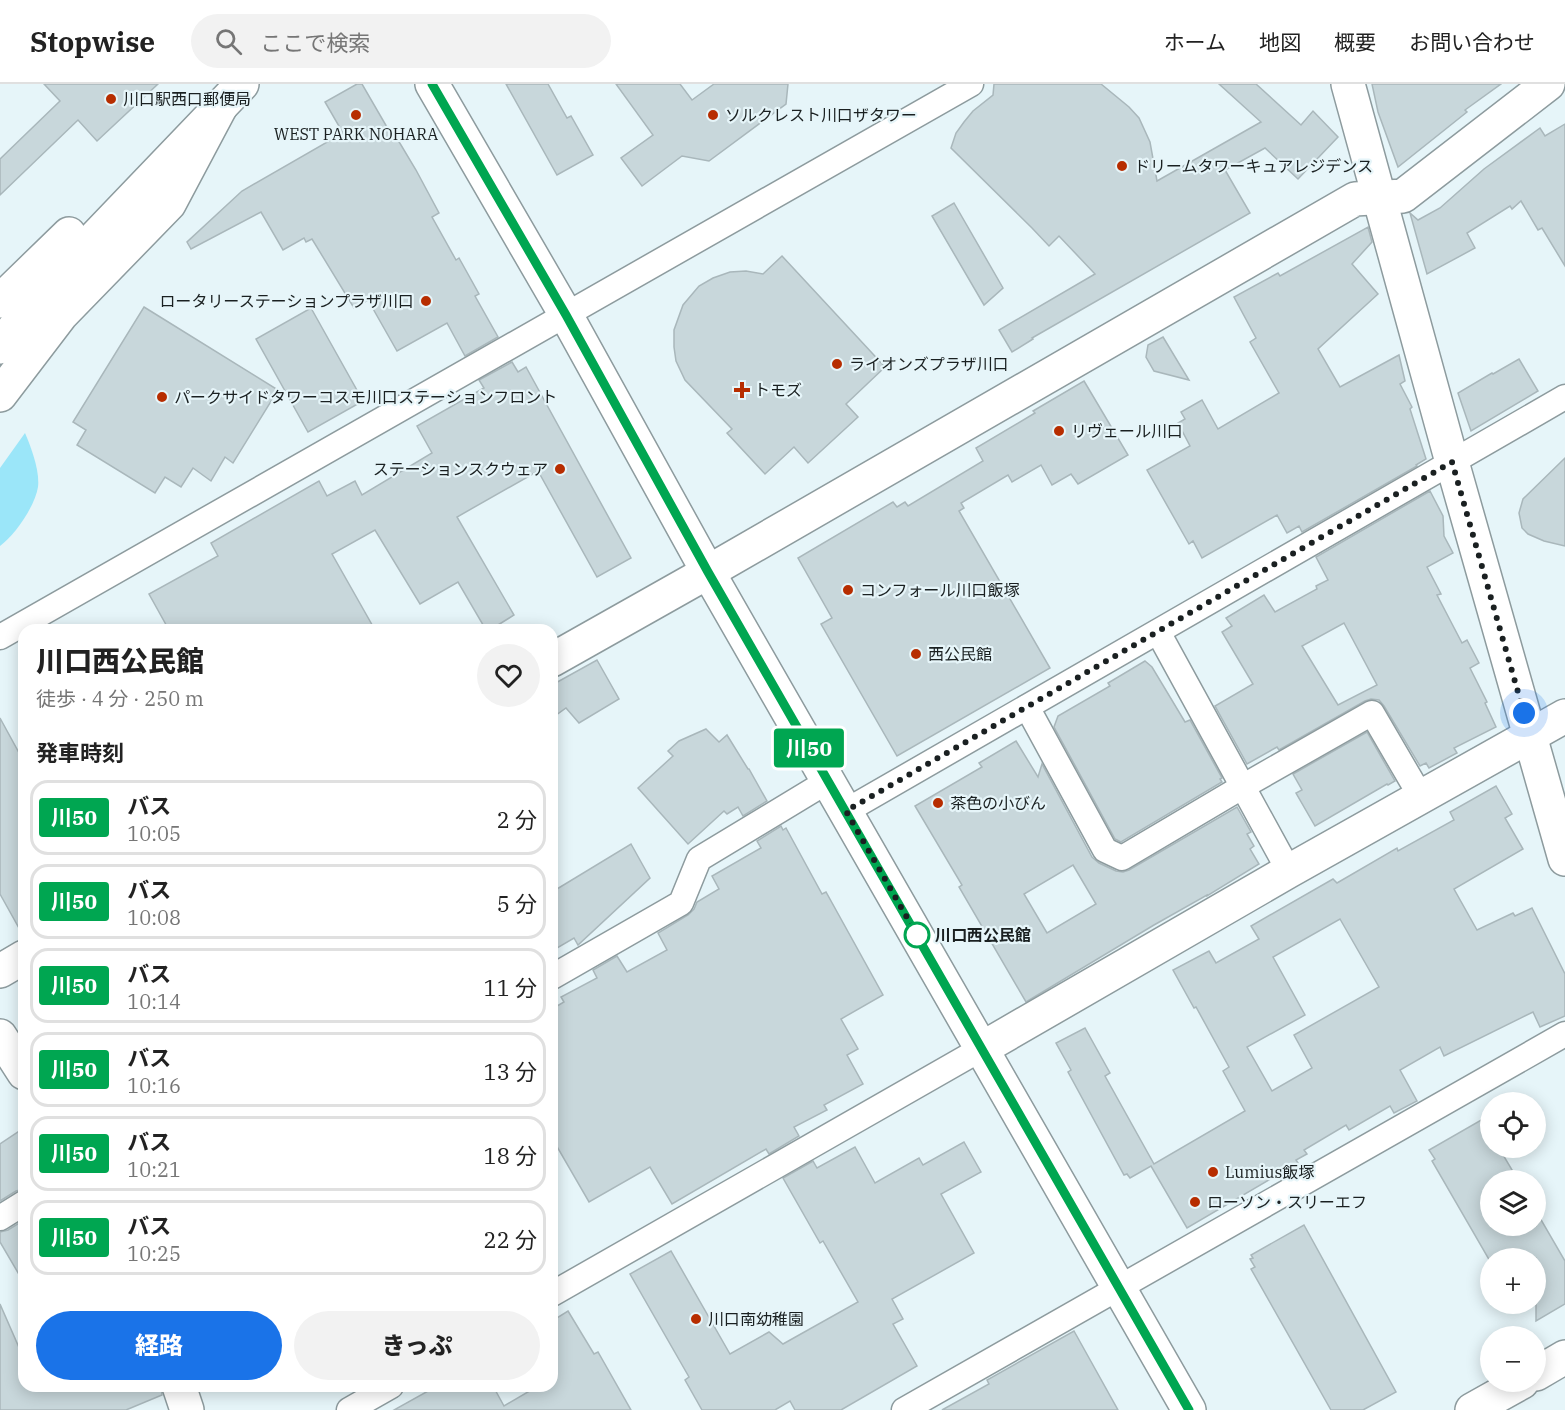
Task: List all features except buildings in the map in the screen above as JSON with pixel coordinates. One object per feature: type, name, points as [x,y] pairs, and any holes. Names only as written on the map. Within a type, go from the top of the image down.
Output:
[{"type":"street","points":[[432,84],[566,315],[708,572],[1189,1410]]},
{"type":"street","points":[[23,624],[971,84]]},
{"type":"street","points":[[1348,84],[1565,859]]},
{"type":"street","points":[[558,657],[1355,199],[1403,196],[1548,84]]},
{"type":"street","points":[[0,301],[165,139],[231,95]]},
{"type":"street","points":[[0,347],[36,299],[231,95]]},
{"type":"street","points":[[0,395],[61,315],[169,204],[231,95]]},
{"type":"street","points":[[846,811],[1565,397]]},
{"type":"street","points":[[0,637],[18,627]]},
{"type":"street","points":[[1158,632],[1289,871]]},
{"type":"street","points":[[1027,707],[1105,850],[1122,858],[1372,713],[1421,798]]},
{"type":"street","points":[[558,1291],[1289,871],[1565,716]]},
{"type":"street","points":[[558,974],[681,903],[699,859],[828,781]]},
{"type":"street","points":[[0,971],[18,960]]},
{"type":"street","points":[[904,1410],[1565,1034]]},
{"type":"street","points":[[0,1036],[18,1064]]},
{"type":"street","points":[[0,1218],[18,1207]]},
{"type":"street","points":[[1546,1368],[1565,1357]]},
{"type":"street","points":[[181,1392],[187,1410]]},
{"type":"street","points":[[349,1410],[380,1392]]},
{"type":"street","points":[[1472,1410],[1504,1392]]},
{"type":"shaded area","points":[[25,433],[36,467],[38,487],[24,520],[0,546],[0,468]]},
{"type":"bus line","name":"川50","points":[[432,84],[566,315],[708,572],[1189,1410]]},
{"type":"place","name":"川口駅西口郵便局","points":[[111,99]]},
{"type":"place","name":"WEST PARK NOHARA","points":[[356,115]]},
{"type":"place","name":"ソルクレスト川口ザタワー","points":[[713,115]]},
{"type":"place","name":"ドリームタワーキュアレジデンス","points":[[1122,166]]},
{"type":"place","name":"ロータリーステーションプラザ川口","points":[[426,301]]},
{"type":"place","name":"ライオンズプラザ川口","points":[[837,364]]},
{"type":"place","name":"トモズ","points":[[742,390]]},
{"type":"place","name":"パークサイドタワーコスモ川口ステーションフロント","points":[[162,397]]},
{"type":"place","name":"リヴェール川口","points":[[1059,431]]},
{"type":"place","name":"ステーションスクウェア","points":[[560,469]]},
{"type":"place","name":"コンフォール川口飯塚","points":[[848,590]]},
{"type":"place","name":"西公民館","points":[[916,654]]},
{"type":"place","name":"茶色の小びん","points":[[938,803]]},
{"type":"place","name":"川口西公民館","points":[[917,935]]},
{"type":"place","name":"Lumius飯塚","points":[[1213,1172]]},
{"type":"place","name":"ローソン・スリーエフ","points":[[1195,1202]]},
{"type":"place","name":"川口南幼稚園","points":[[696,1319]]},
{"type":"route","points":[[917,935],[846,811],[1452,462],[1524,713]]}]
